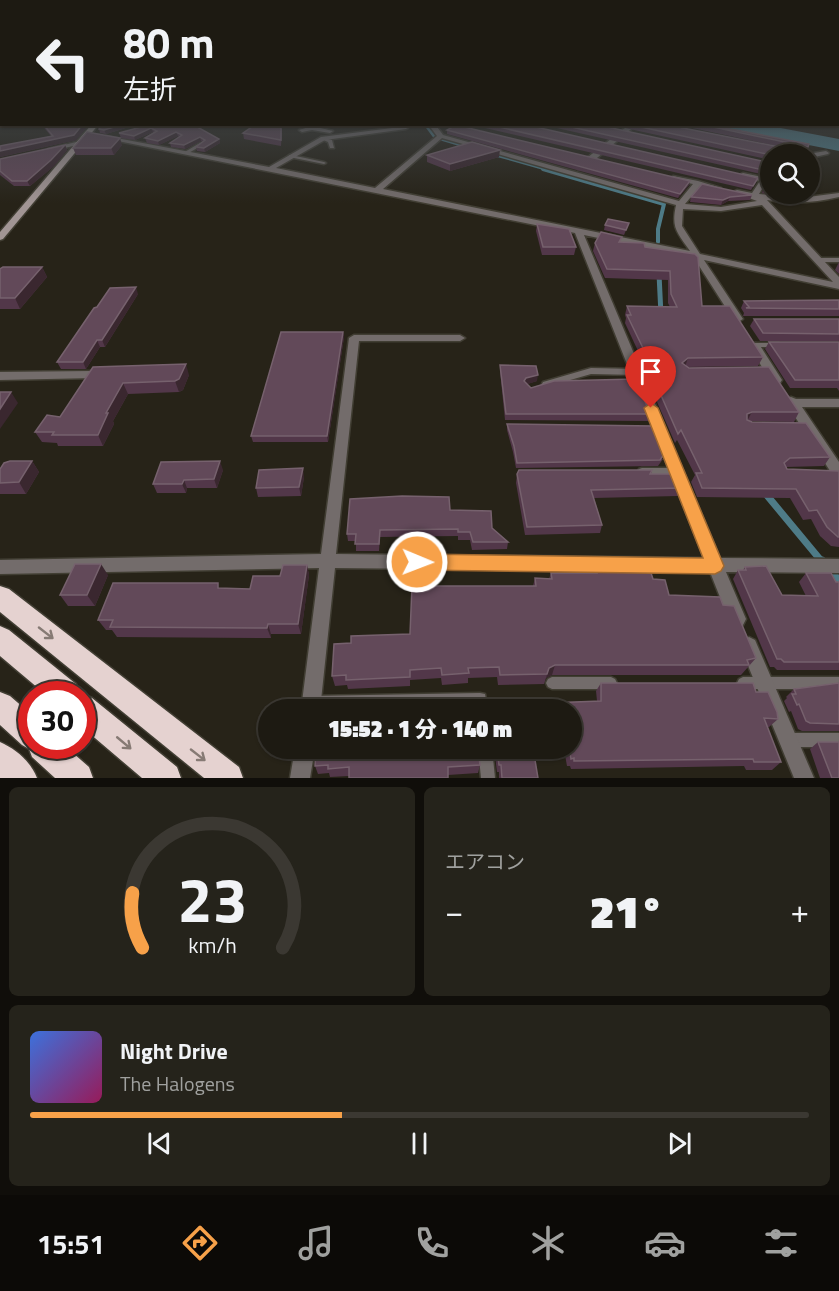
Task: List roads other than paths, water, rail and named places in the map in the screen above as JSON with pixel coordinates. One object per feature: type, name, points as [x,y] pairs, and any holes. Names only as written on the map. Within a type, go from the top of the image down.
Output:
[{"type":"highway","points":[[0,597],[228,778]]},
{"type":"highway","points":[[0,639],[50,681]]},
{"type":"highway","points":[[0,706],[18,722]]},
{"type":"highway","points":[[96,720],[166,778]]},
{"type":"highway","points":[[0,757],[22,778]]},
{"type":"highway","points":[[57,759],[78,778]]},
{"type":"main road","points":[[0,237],[91,130]]},
{"type":"street","points":[[270,169],[329,132],[351,130]]},
{"type":"street","points":[[437,130],[441,136],[680,205],[721,209],[760,203]]},
{"type":"street","points":[[472,130],[479,132]]},
{"type":"street","points":[[573,173],[626,130]]},
{"type":"street","points":[[613,131],[635,135]]},
{"type":"street","points":[[104,138],[126,132]]},
{"type":"street","points":[[87,135],[578,230],[839,284]]},
{"type":"street","points":[[376,190],[441,136]]},
{"type":"street","points":[[597,142],[619,148]]},
{"type":"street","points":[[39,152],[80,143]]},
{"type":"street","points":[[820,154],[826,153]]},
{"type":"street","points":[[580,156],[602,161]]},
{"type":"street","points":[[731,172],[760,178]]},
{"type":"street","points":[[666,176],[702,181],[722,189]]},
{"type":"street","points":[[702,181],[680,205],[675,216],[678,226],[747,330],[765,371],[787,395],[803,427],[836,472]]},
{"type":"street","points":[[754,196],[760,189]]},
{"type":"street","points":[[733,191],[803,202],[839,195]]},
{"type":"street","points":[[754,196],[760,200]]},
{"type":"street","points":[[766,204],[839,284]]},
{"type":"street","points":[[578,230],[637,372],[653,426],[677,472],[804,778]]},
{"type":"street","points":[[311,699],[354,338],[460,338]]},
{"type":"street","points":[[0,376],[91,375]]},
{"type":"street","points":[[787,395],[839,403]]},
{"type":"street","points":[[0,567],[326,561],[839,566]]},
{"type":"street","points":[[300,778],[303,759]]},
{"type":"lane","points":[[329,132],[332,147]]},
{"type":"lane","points":[[135,144],[145,139]]},
{"type":"lane","points":[[160,148],[170,144]]},
{"type":"lane","points":[[185,153],[202,144]]},
{"type":"lane","points":[[291,156],[324,163]]},
{"type":"lane","points":[[818,261],[839,260]]},
{"type":"lane","points":[[747,330],[786,345]]},
{"type":"lane","points":[[539,386],[591,371],[637,372]]},
{"type":"lane","points":[[632,472],[677,472]]},
{"type":"lane","points":[[552,683],[622,683]]},
{"type":"lane","points":[[729,683],[839,683]]},
{"type":"lane","points":[[788,740],[839,740]]},
{"type":"lane","points":[[486,759],[488,778]]},
{"type":"waterway","points":[[430,130],[434,136]]},
{"type":"waterway","points":[[761,130],[839,145]]},
{"type":"waterway","points":[[441,139],[468,147]]},
{"type":"waterway","points":[[492,154],[549,170]]},
{"type":"waterway","points":[[543,169],[664,204],[658,229],[658,242]]},
{"type":"waterway","points":[[659,274],[661,315]]},
{"type":"waterway","points":[[765,493],[823,563]]},
{"type":"waterway","points":[[822,561],[839,582]]}]
